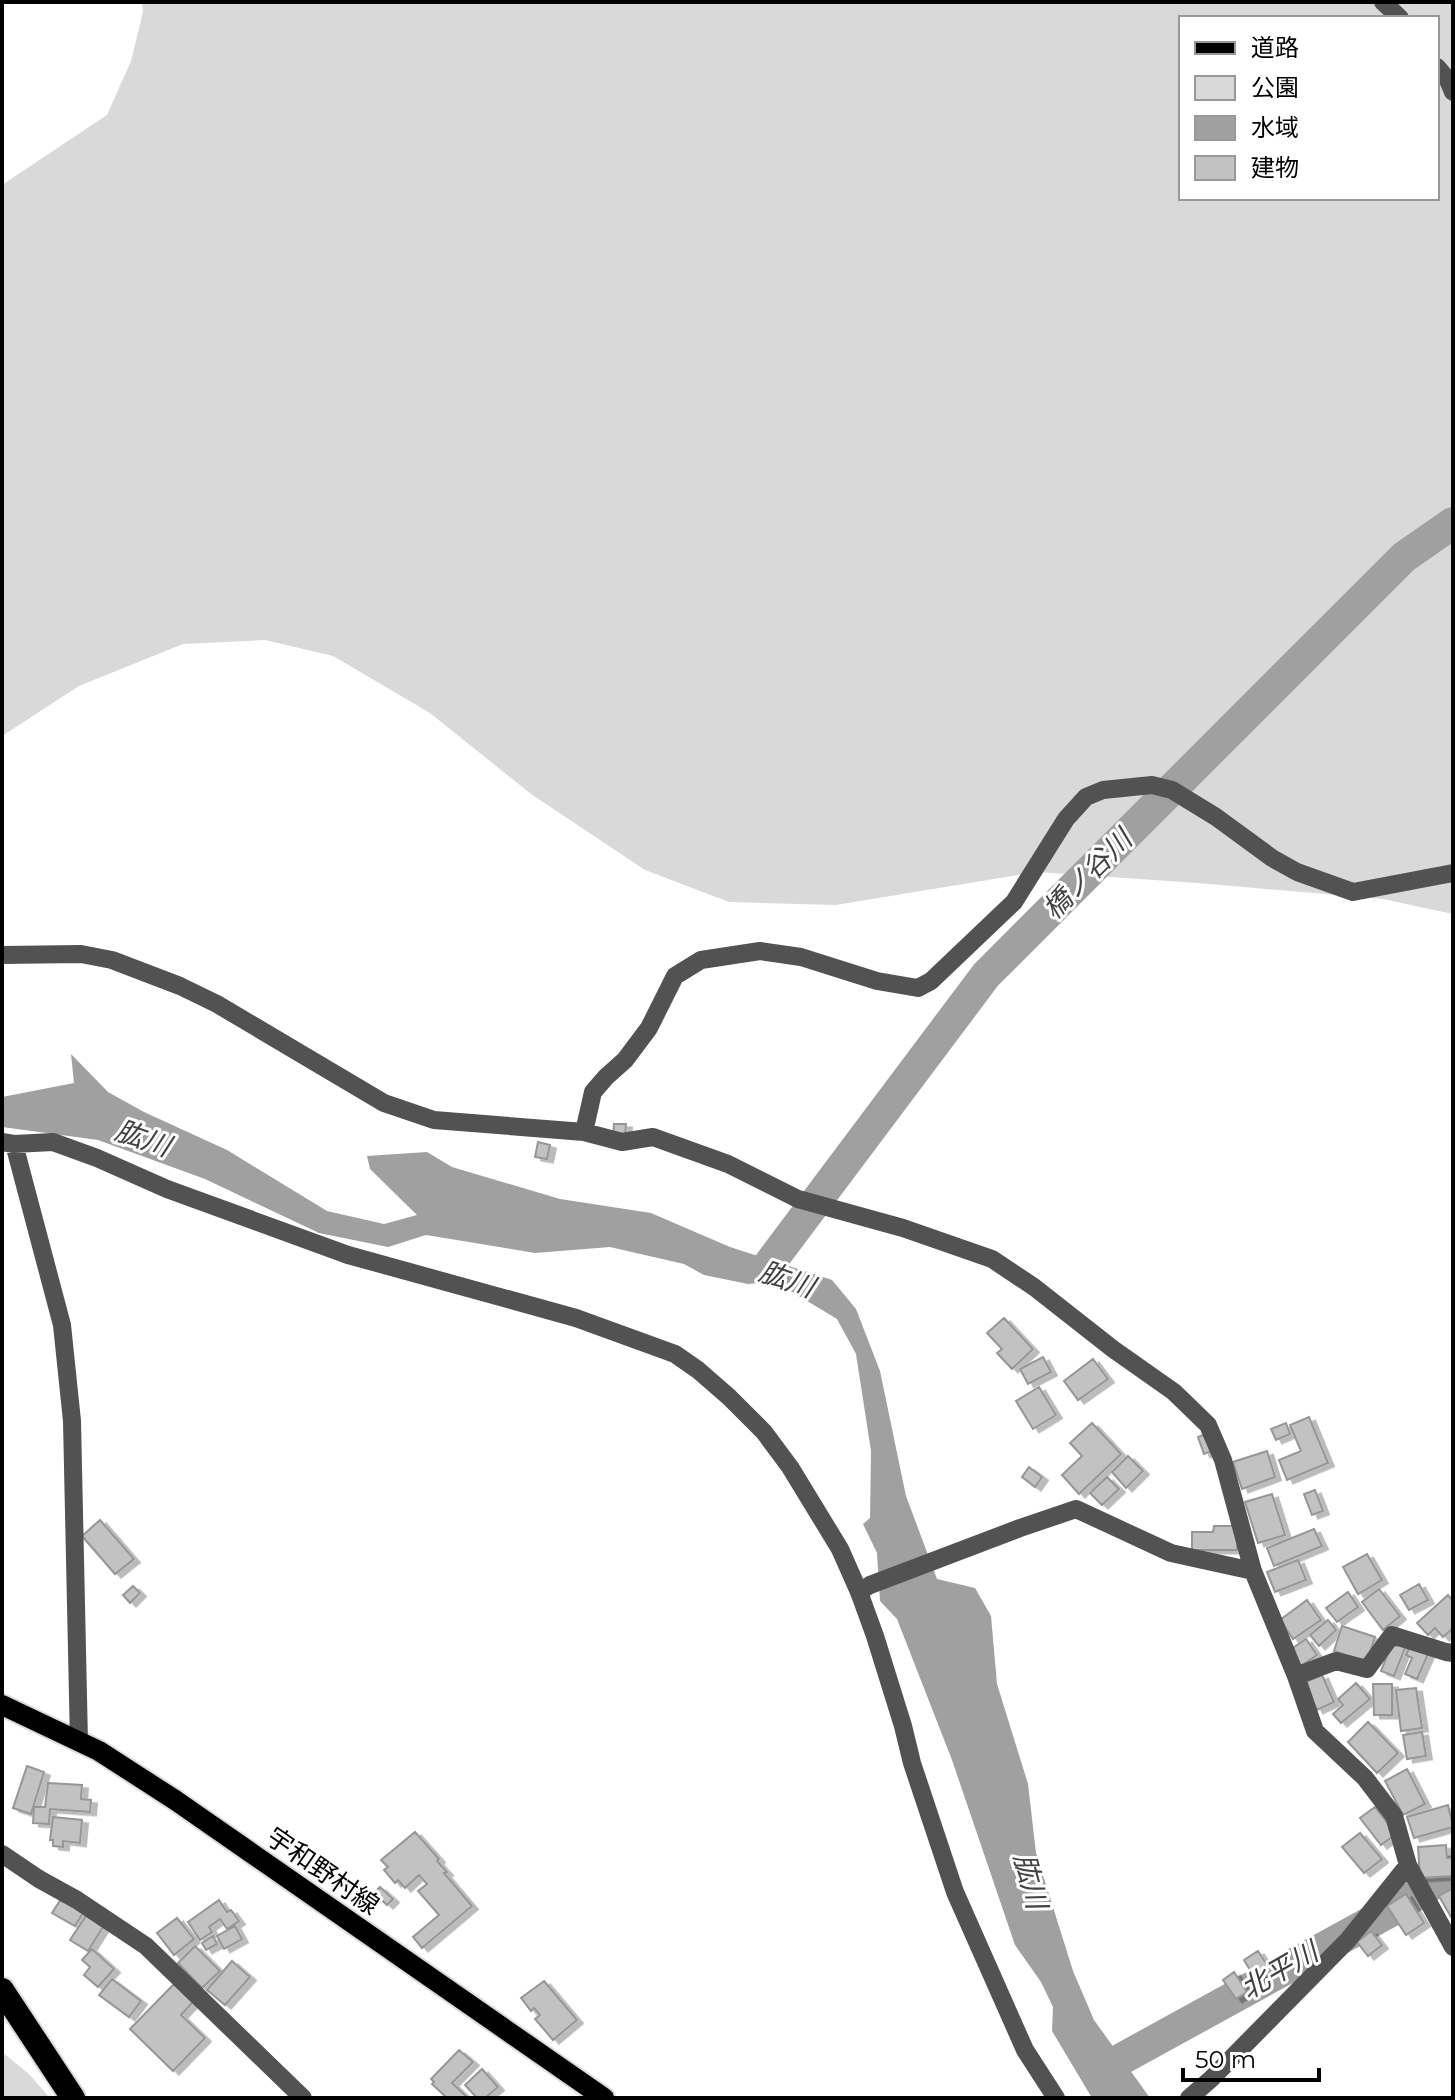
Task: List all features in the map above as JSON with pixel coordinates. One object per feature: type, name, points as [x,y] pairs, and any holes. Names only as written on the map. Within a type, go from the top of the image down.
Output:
[{"type":"highway","points":[[2,1990],[73,2098]]},
{"type":"main road","name":"宇和野村線","points":[[2,1705],[99,1751],[175,1800],[604,2098]]},
{"type":"street","points":[[1383,2],[1398,16]]},
{"type":"street","points":[[1439,69],[1453,92]]},
{"type":"street","points":[[584,1132],[593,1092],[625,1060],[649,1028],[675,976],[701,960],[760,951],[801,957],[877,981],[918,988],[931,981],[1014,902],[1066,819],[1086,797],[1103,790],[1152,785],[1172,790],[1216,817],[1272,858],[1297,872],[1353,892],[1453,873]]},
{"type":"street","points":[[2,955],[81,954],[112,960],[217,1004],[384,1103],[434,1120],[584,1132],[622,1142],[653,1137],[728,1164],[798,1199],[903,1228],[992,1259],[1034,1287],[1174,1392],[1208,1425],[1223,1460],[1253,1571],[1315,1731],[1365,1778],[1394,1816],[1408,1865],[1453,1947]]},
{"type":"street","points":[[79,1742],[72,1421],[62,1325],[8,1143],[53,1142],[167,1189],[348,1255],[576,1318],[675,1354],[729,1397],[773,1443],[790,1467],[864,1588],[912,1763],[955,1892],[1025,2050],[1056,2098]]},
{"type":"street","points":[[864,1588],[1076,1509],[1171,1553],[1253,1571]]},
{"type":"street","points":[[1296,1676],[1336,1661],[1367,1669],[1392,1635],[1453,1653]]},
{"type":"street","points":[[2,1854],[146,1946],[303,2098]]},
{"type":"street","points":[[1189,2098],[1348,1940],[1408,1865]]},
{"type":"green space","points":[[142,2],[1453,2],[1453,914],[1383,899],[1037,872],[836,905],[729,902],[645,870],[531,794],[430,713],[333,656],[265,640],[183,644],[79,686],[2,736],[2,185],[107,115],[131,61],[143,12]]},
{"type":"green space","points":[[2,2052],[29,2074],[50,2098],[2,2098]]},
{"type":"water","name":"肱川","points":[[71,1054],[108,1092],[227,1150],[327,1211],[384,1224],[417,1215],[370,1169],[367,1156],[427,1152],[452,1167],[560,1199],[651,1213],[730,1247],[832,1280],[856,1309],[880,1371],[906,1496],[937,1579],[975,1588],[991,1616],[997,1684],[1028,1784],[1036,1853],[1073,1971],[1094,2020],[1150,2098],[1092,2098],[1052,2031],[1053,2007],[1041,1982],[1015,1945],[952,1760],[897,1619],[880,1601],[877,1553],[863,1524],[870,1518],[871,1451],[856,1354],[837,1319],[774,1281],[748,1284],[704,1275],[684,1264],[610,1247],[535,1253],[426,1235],[388,1247],[319,1233],[205,1179],[98,1140],[2,1127],[2,1097],[74,1083]]},
{"type":"building","points":[[614,1124],[626,1124],[625,1136],[613,1136]]},
{"type":"building","points":[[538,1142],[550,1145],[547,1159],[535,1157]]},
{"type":"building","points":[[1004,1318],[1033,1349],[1012,1369],[997,1353],[1002,1349],[987,1333]]},
{"type":"building","points":[[1043,1357],[1051,1372],[1028,1384],[1020,1369]]},
{"type":"building","points":[[1093,1359],[1108,1379],[1078,1400],[1064,1381]]},
{"type":"building","points":[[1039,1387],[1056,1415],[1033,1429],[1016,1401]]},
{"type":"building","points":[[1309,1417],[1328,1463],[1287,1480],[1279,1460],[1301,1451],[1290,1425]]},
{"type":"building","points":[[1092,1423],[1121,1454],[1079,1494],[1062,1475],[1082,1456],[1070,1443]]},
{"type":"building","points":[[1286,1423],[1290,1434],[1276,1440],[1271,1429]]},
{"type":"building","points":[[1208,1433],[1214,1450],[1204,1454],[1198,1437]]},
{"type":"building","points":[[1267,1451],[1275,1477],[1242,1489],[1233,1462]]},
{"type":"building","points":[[1128,1456],[1143,1471],[1126,1488],[1112,1472]]},
{"type":"building","points":[[1029,1467],[1042,1477],[1035,1487],[1022,1477]]},
{"type":"building","points":[[1107,1477],[1119,1489],[1102,1505],[1090,1493]]},
{"type":"building","points":[[1315,1490],[1323,1511],[1312,1515],[1304,1494]]},
{"type":"building","points":[[1272,1494],[1285,1535],[1258,1543],[1245,1502]]},
{"type":"building","points":[[100,1520],[134,1559],[115,1574],[82,1536]]},
{"type":"building","points":[[1214,1526],[1237,1526],[1237,1550],[1192,1550],[1192,1532],[1213,1532]]},
{"type":"building","points":[[1314,1529],[1322,1546],[1274,1566],[1267,1548]]},
{"type":"building","points":[[1367,1554],[1382,1580],[1358,1594],[1343,1567]]},
{"type":"building","points":[[1298,1560],[1306,1580],[1275,1592],[1267,1572]]},
{"type":"building","points":[[1419,1584],[1428,1600],[1409,1610],[1400,1595]]},
{"type":"building","points":[[133,1586],[140,1593],[130,1603],[123,1595]]},
{"type":"building","points":[[1379,1589],[1400,1616],[1383,1630],[1362,1602]]},
{"type":"building","points":[[1348,1592],[1358,1607],[1337,1622],[1326,1608]]},
{"type":"building","points":[[1448,1595],[1453,1601],[1453,1628],[1443,1637],[1435,1628],[1428,1635],[1417,1623]]},
{"type":"building","points":[[1307,1600],[1321,1620],[1293,1639],[1280,1620]]},
{"type":"building","points":[[1328,1620],[1336,1630],[1319,1646],[1310,1635]]},
{"type":"building","points":[[1342,1626],[1375,1637],[1367,1662],[1334,1651]]},
{"type":"building","points":[[1306,1639],[1317,1655],[1301,1666],[1290,1650]]},
{"type":"building","points":[[1406,1645],[1394,1676],[1381,1671],[1391,1646]]},
{"type":"building","points":[[1410,1646],[1428,1654],[1417,1679],[1405,1674],[1412,1658],[1406,1655]]},
{"type":"building","points":[[1322,1675],[1334,1702],[1317,1710],[1304,1683]]},
{"type":"building","points":[[1356,1683],[1370,1699],[1341,1723],[1333,1714],[1343,1705],[1338,1699]]},
{"type":"building","points":[[1373,1684],[1392,1684],[1392,1715],[1374,1715]]},
{"type":"building","points":[[1416,1688],[1422,1728],[1401,1731],[1396,1690]]},
{"type":"building","points":[[1368,1722],[1398,1753],[1377,1773],[1348,1742]]},
{"type":"building","points":[[1422,1732],[1426,1756],[1407,1759],[1403,1735]]},
{"type":"building","points":[[27,1766],[44,1772],[31,1814],[13,1808]]},
{"type":"building","points":[[1407,1769],[1425,1804],[1403,1815],[1385,1781]]},
{"type":"building","points":[[48,1783],[82,1785],[81,1799],[91,1800],[90,1812],[50,1809],[49,1824],[33,1823],[34,1807],[45,1807]]},
{"type":"building","points":[[1448,1805],[1453,1827],[1414,1838],[1407,1817]]},
{"type":"building","points":[[1375,1807],[1396,1834],[1381,1845],[1360,1818]]},
{"type":"building","points":[[53,1817],[82,1820],[80,1843],[63,1841],[63,1847],[53,1846],[53,1840],[50,1840]]},
{"type":"building","points":[[415,1832],[439,1859],[437,1861],[447,1872],[444,1873],[472,1906],[422,1948],[413,1937],[439,1915],[418,1891],[427,1884],[419,1875],[405,1888],[398,1880],[395,1883],[384,1870],[388,1867],[381,1860]]},
{"type":"building","points":[[1360,1833],[1382,1859],[1364,1873],[1342,1847]]},
{"type":"building","points":[[1446,1845],[1447,1858],[1453,1858],[1453,1876],[1420,1878],[1418,1847]]},
{"type":"building","points":[[380,1887],[393,1899],[387,1905],[374,1893]]},
{"type":"building","points":[[1453,1888],[1453,1916],[1451,1917],[1439,1896]]},
{"type":"building","points":[[1406,1894],[1424,1923],[1406,1935],[1387,1906]]},
{"type":"building","points":[[61,1899],[83,1913],[75,1926],[52,1913]]},
{"type":"building","points":[[219,1900],[227,1912],[231,1910],[239,1921],[227,1929],[220,1919],[209,1927],[212,1932],[200,1940],[188,1922]]},
{"type":"building","points":[[86,1916],[103,1927],[88,1951],[70,1940]]},
{"type":"building","points":[[177,1918],[194,1939],[174,1955],[157,1933]]},
{"type":"building","points":[[235,1926],[242,1939],[224,1949],[217,1936]]},
{"type":"building","points":[[1371,1931],[1382,1945],[1368,1956],[1357,1942]]},
{"type":"building","points":[[213,1936],[217,1944],[206,1950],[202,1943]]},
{"type":"building","points":[[195,1946],[220,1971],[202,1988],[178,1963]]},
{"type":"building","points":[[92,1949],[114,1969],[98,1987],[84,1975],[90,1967],[82,1960]]},
{"type":"building","points":[[1258,1951],[1271,1971],[1256,1980],[1244,1960]]},
{"type":"building","points":[[232,1961],[250,1977],[225,2005],[207,1990]]},
{"type":"building","points":[[1234,1972],[1247,1992],[1236,1999],[1223,1980]]},
{"type":"building","points":[[112,1979],[141,2001],[129,2017],[99,1995]]},
{"type":"building","points":[[544,1981],[577,2020],[553,2040],[535,2019],[540,2015],[534,2008],[531,2011],[521,1998]]},
{"type":"building","points":[[174,1984],[193,2002],[181,2015],[205,2038],[173,2071],[130,2029]]},
{"type":"building","points":[[459,2050],[473,2062],[452,2083],[468,2098],[447,2098],[432,2084],[431,2079]]},
{"type":"building","points":[[482,2069],[498,2087],[485,2098],[477,2098],[465,2085]]},
{"type":"waterway","name":"橋ノ谷川","points":[[767,1267],[986,975],[1404,557],[1453,523]]},
{"type":"waterway","name":"北平川","points":[[1105,2068],[1389,1912],[1453,1871]]}]
